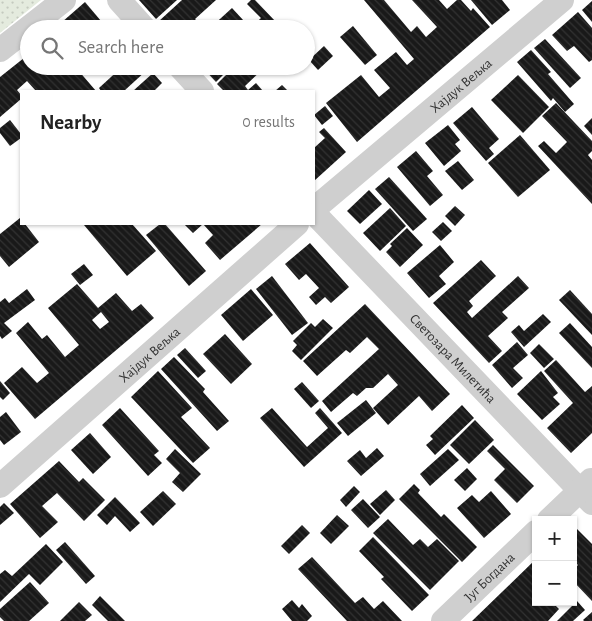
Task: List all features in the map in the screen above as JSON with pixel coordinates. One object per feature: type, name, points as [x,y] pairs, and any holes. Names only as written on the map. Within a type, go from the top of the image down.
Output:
[{"type":"street","points":[[38,20],[64,0]]},
{"type":"street","points":[[119,0],[137,20]]},
{"type":"street","name":"Хајдук Вељка","points":[[315,208],[562,0]]},
{"type":"street","points":[[0,50],[20,34]]},
{"type":"street","points":[[187,75],[201,90]]},
{"type":"street","name":"Светозара Милетића","points":[[315,215],[588,490]]},
{"type":"street","name":"Хајдук Вељка","points":[[0,486],[296,225]]},
{"type":"street","points":[[553,516],[588,490]]},
{"type":"street","name":"Југ Богдана","points":[[443,621],[532,536]]},
{"type":"shaded area","points":[[0,0],[41,0],[0,33]]},
{"type":"building","points":[[139,0],[177,0],[156,19]]},
{"type":"building","points":[[182,0],[216,0],[196,20],[160,20]]},
{"type":"building","points":[[251,0],[255,0],[274,20],[259,20],[261,18],[247,4]]},
{"type":"building","points":[[364,0],[384,0],[411,32],[417,26],[426,37],[437,27],[412,0],[439,0],[447,9],[457,0],[461,0],[471,11],[473,8],[490,27],[357,142],[326,103],[361,75],[379,97],[390,88],[374,70],[396,52],[407,65],[414,59]]},
{"type":"building","points":[[471,0],[502,0],[510,10],[492,25]]},
{"type":"building","points":[[592,1],[592,22],[582,10]]},
{"type":"building","points":[[85,2],[100,20],[64,20]]},
{"type":"building","points":[[232,8],[243,20],[219,20]]},
{"type":"building","points":[[578,12],[592,28],[592,60],[589,62],[574,46],[567,51],[552,35]]},
{"type":"building","points":[[353,26],[377,55],[365,65],[340,37]]},
{"type":"building","points":[[545,39],[581,78],[570,88],[534,48]]},
{"type":"building","points":[[324,46],[333,56],[318,70],[315,67],[315,54]]},
{"type":"building","points":[[531,50],[551,72],[548,74],[574,104],[565,112],[553,98],[551,101],[517,62]]},
{"type":"building","points":[[20,61],[20,75],[82,75],[95,90],[35,90],[27,81],[17,90],[20,94],[20,100],[0,117],[0,77]]},
{"type":"building","points":[[113,75],[142,75],[125,90],[100,90],[99,88]]},
{"type":"building","points":[[151,75],[155,75],[162,83],[155,90],[134,90]]},
{"type":"building","points":[[209,75],[223,75],[216,82]]},
{"type":"building","points":[[226,75],[257,75],[245,86],[248,90],[223,90],[217,84]]},
{"type":"building","points":[[518,75],[549,107],[523,133],[491,100]]},
{"type":"building","points":[[256,83],[262,90],[248,90]]},
{"type":"building","points":[[282,85],[287,90],[276,90]]},
{"type":"building","points":[[556,103],[592,141],[592,151],[588,155],[592,160],[592,204],[538,146],[544,141],[556,153],[567,142],[542,116]]},
{"type":"building","points":[[325,106],[333,116],[322,125],[315,114]]},
{"type":"building","points":[[472,107],[499,139],[489,148],[494,154],[486,161],[453,123]]},
{"type":"building","points":[[592,118],[592,135],[584,126]]},
{"type":"building","points":[[10,120],[20,133],[20,139],[10,146],[0,133],[0,128]]},
{"type":"building","points":[[448,125],[460,140],[455,144],[461,151],[444,166],[425,143]]},
{"type":"building","points":[[324,128],[346,152],[315,180],[315,147],[325,138],[319,132]]},
{"type":"building","points":[[520,135],[550,170],[518,197],[488,163]]},
{"type":"building","points":[[416,151],[433,171],[427,176],[443,195],[430,206],[397,167]]},
{"type":"building","points":[[458,161],[474,180],[462,190],[445,171]]},
{"type":"building","points":[[389,177],[427,219],[413,231],[375,189]]},
{"type":"building","points":[[369,190],[382,204],[360,224],[347,211]]},
{"type":"building","points":[[455,206],[465,215],[455,226],[445,216]]},
{"type":"building","points":[[390,208],[406,226],[380,251],[363,233]]},
{"type":"building","points":[[20,218],[20,225],[26,225],[39,242],[9,267],[0,256],[0,234]]},
{"type":"building","points":[[443,222],[452,231],[441,241],[432,232]]},
{"type":"building","points":[[84,225],[133,225],[156,251],[127,276]]},
{"type":"building","points":[[159,225],[166,225],[206,271],[189,286],[146,235]]},
{"type":"building","points":[[185,225],[202,225],[193,233]]},
{"type":"building","points":[[204,225],[261,225],[220,260],[205,243],[213,235]]},
{"type":"building","points":[[407,228],[423,245],[400,267],[386,252],[392,246],[390,244]]},
{"type":"building","points":[[310,243],[349,287],[331,303],[325,297],[316,305],[309,297],[319,288],[306,274],[299,280],[285,264]]},
{"type":"building","points":[[440,245],[454,262],[439,276],[446,284],[429,298],[407,273]]},
{"type":"building","points":[[481,260],[496,276],[469,301],[473,306],[467,312],[472,318],[518,276],[529,288],[502,312],[508,318],[488,336],[502,351],[489,363],[433,303]]},
{"type":"building","points":[[84,264],[93,275],[80,285],[71,274]]},
{"type":"building","points":[[272,276],[308,323],[292,335],[256,289]]},
{"type":"building","points":[[77,284],[98,308],[116,293],[132,311],[141,304],[154,318],[35,419],[4,383],[22,367],[37,383],[49,373],[16,333],[28,322],[42,339],[47,335],[65,357],[79,345],[48,308]],"holes":[[[101,312],[109,322],[100,329],[92,320]]]},
{"type":"building","points":[[27,289],[35,300],[4,323],[12,331],[2,339],[0,336],[0,302],[5,298],[9,303]]},
{"type":"building","points":[[251,289],[273,315],[243,341],[221,315]]},
{"type":"building","points":[[570,290],[592,314],[592,335],[559,300]]},
{"type":"building","points":[[365,304],[450,394],[432,411],[419,396],[388,425],[373,408],[398,385],[388,374],[373,388],[366,388],[357,396],[353,393],[331,412],[322,401],[379,349],[367,337],[350,353],[346,350],[317,376],[303,361]]},
{"type":"building","points":[[543,314],[551,322],[524,347],[511,332],[519,325],[524,331]]},
{"type":"building","points":[[323,319],[333,328],[301,360],[292,351],[297,345],[293,341],[311,323],[315,327]]},
{"type":"building","points":[[570,323],[592,347],[592,368],[559,333]]},
{"type":"building","points":[[225,334],[252,364],[231,384],[203,354]]},
{"type":"building","points":[[517,342],[528,355],[513,368],[523,378],[512,388],[492,365]]},
{"type":"building","points":[[539,344],[554,359],[544,368],[530,353]]},
{"type":"building","points":[[185,348],[206,371],[198,378],[177,355]]},
{"type":"building","points":[[174,357],[205,389],[203,392],[229,421],[217,431],[161,369]]},
{"type":"building","points":[[556,360],[585,392],[592,386],[592,433],[571,453],[547,428],[573,403],[544,371]]},
{"type":"building","points":[[158,371],[192,408],[181,417],[210,448],[193,463],[131,397]]},
{"type":"building","points":[[541,371],[558,393],[553,397],[560,404],[542,420],[517,394]]},
{"type":"building","points":[[0,381],[10,393],[3,400],[0,397]]},
{"type":"building","points":[[302,382],[319,401],[311,408],[294,389]]},
{"type":"building","points":[[366,400],[376,413],[348,436],[337,423]]},
{"type":"building","points":[[462,405],[474,418],[435,455],[426,445],[433,439],[430,436]]},
{"type":"building","points":[[120,408],[159,451],[154,455],[162,463],[148,476],[102,425]]},
{"type":"building","points":[[272,408],[307,447],[328,428],[315,413],[320,408],[342,433],[304,467],[260,418]]},
{"type":"building","points":[[6,412],[21,432],[4,445],[0,440],[0,417]]},
{"type":"building","points":[[475,420],[494,440],[469,464],[450,445]]},
{"type":"building","points":[[90,433],[111,457],[93,474],[71,450]]},
{"type":"building","points":[[493,445],[534,486],[517,503],[494,480],[505,469],[487,451]]},
{"type":"building","points":[[377,448],[384,456],[361,476],[347,461],[360,450],[366,458]]},
{"type":"building","points":[[175,449],[201,474],[183,492],[172,482],[180,473],[166,459]]},
{"type":"building","points":[[448,449],[459,460],[430,486],[420,474]]},
{"type":"building","points":[[59,461],[79,482],[83,478],[105,500],[84,521],[57,493],[42,506],[58,522],[40,538],[10,504]]},
{"type":"building","points":[[467,468],[477,479],[465,491],[454,480]]},
{"type":"building","points":[[414,484],[420,490],[418,493],[441,517],[444,514],[477,547],[462,562],[399,499]]},
{"type":"building","points":[[354,486],[360,492],[346,507],[340,500]]},
{"type":"building","points":[[386,490],[395,500],[380,515],[370,504]]},
{"type":"building","points":[[163,491],[176,504],[153,526],[140,512]]},
{"type":"building","points":[[491,491],[511,514],[484,538],[457,508],[472,495],[479,502]]},
{"type":"building","points":[[115,497],[140,523],[130,532],[115,516],[107,525],[97,515]]},
{"type":"building","points":[[363,499],[380,517],[368,528],[351,510]]},
{"type":"building","points":[[4,503],[14,513],[0,525],[0,507]]},
{"type":"building","points":[[337,515],[349,526],[331,544],[320,533]]},
{"type":"building","points":[[388,519],[413,545],[420,539],[428,547],[437,539],[459,561],[430,590],[373,533]]},
{"type":"building","points":[[302,525],[310,533],[289,554],[281,546]]},
{"type":"building","points":[[577,529],[592,544],[592,601],[577,585]]},
{"type":"building","points":[[373,537],[429,595],[412,611],[381,579],[384,577],[359,551]]},
{"type":"building","points":[[65,542],[95,576],[86,584],[56,550]]},
{"type":"building","points":[[46,544],[63,562],[40,585],[29,574],[0,602],[0,574],[5,570],[12,576]]},
{"type":"building","points":[[312,557],[355,603],[363,597],[374,609],[383,601],[402,621],[347,621],[298,569]]},
{"type":"building","points":[[532,563],[532,606],[556,606],[559,609],[548,621],[472,621]]},
{"type":"building","points":[[30,582],[49,603],[29,621],[4,621],[0,617],[0,609]]},
{"type":"building","points":[[100,596],[125,621],[108,621],[92,605]]},
{"type":"building","points":[[292,600],[299,608],[302,604],[312,616],[307,621],[292,621],[282,609]]},
{"type":"building","points":[[577,601],[585,610],[573,621],[557,621],[572,606],[577,606]]},
{"type":"building","points":[[79,602],[92,615],[85,621],[60,621]]},
{"type":"building","points":[[592,612],[592,621],[583,620]]}]
